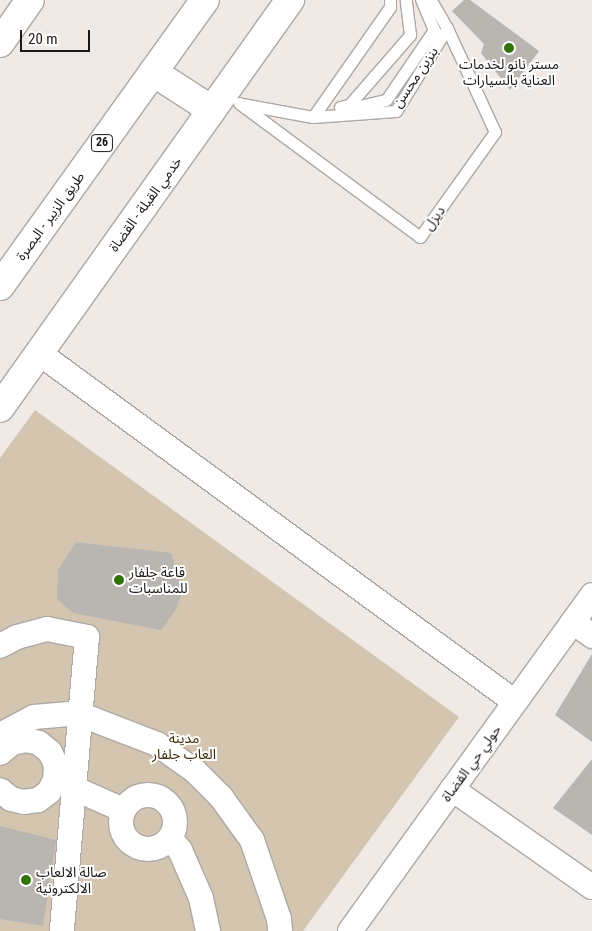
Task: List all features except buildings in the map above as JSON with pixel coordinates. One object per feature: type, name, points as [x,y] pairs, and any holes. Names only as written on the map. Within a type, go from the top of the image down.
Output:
[{"type":"main road","points":[[3,32],[30,0]]},
{"type":"main road","name":"طريق الزبير - البصرة","points":[[0,286],[205,0]]},
{"type":"main road","name":"خدمي القبلة - القضاة","points":[[0,408],[290,0]]},
{"type":"main road","points":[[153,72],[212,110]]},
{"type":"street","points":[[38,353],[515,702]]},
{"type":"street","name":"حولي حي القضاة","points":[[350,931],[592,595]]},
{"type":"street","points":[[573,622],[592,636]]},
{"type":"street","points":[[0,646],[17,637],[47,630],[87,637],[80,716],[65,784],[62,931]]},
{"type":"street","points":[[0,735],[34,717],[80,716],[157,744],[195,771],[221,797],[252,840],[280,920],[280,931]]},
{"type":"street","points":[[0,753],[12,743],[26,740],[39,744],[50,752],[65,784],[123,810]]},
{"type":"street","points":[[0,790],[11,799],[24,802],[38,800],[65,784]]},
{"type":"street","points":[[452,789],[592,887]]},
{"type":"street","points":[[147,794],[162,798],[173,809],[176,825],[170,839],[153,849],[133,846],[122,830],[123,810],[132,800],[147,794]]},
{"type":"street","points":[[170,839],[180,850],[201,898],[208,931]]},
{"type":"lane","points":[[313,117],[390,7],[390,0]]},
{"type":"lane","points":[[313,117],[348,105],[410,34],[406,0]]},
{"type":"lane","points":[[212,110],[239,103],[313,117],[386,100],[434,30],[421,0]]},
{"type":"lane","points":[[431,0],[447,28]]},
{"type":"lane","name":"بنزين محسن","points":[[313,117],[396,111],[447,28]]},
{"type":"lane","name":"ديزل","points":[[239,103],[420,238],[495,132],[447,28]]},
{"type":"green space","name":"مدينة العاب جلفار","points":[[35,410],[459,717],[303,931],[0,931],[0,458]]},
{"type":"place","name":"مستر نانو لخدمات العناية بالسيارات","points":[[509,48]]},
{"type":"place","name":"قاعة جلفار للمناسبات","points":[[119,580]]},
{"type":"place","name":"صالة الالعاب الالكترونية","points":[[26,880]]}]
